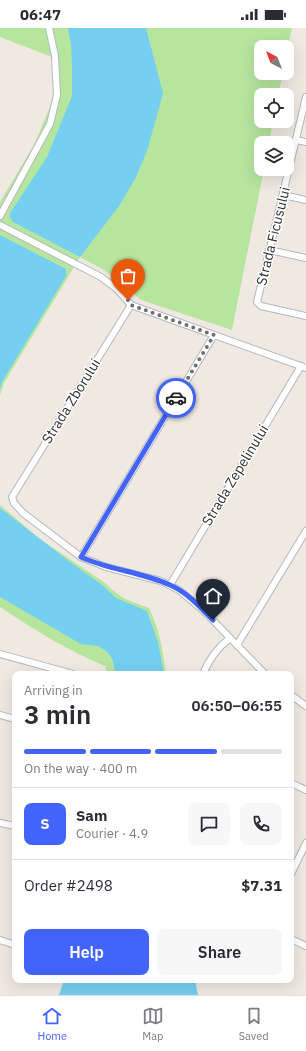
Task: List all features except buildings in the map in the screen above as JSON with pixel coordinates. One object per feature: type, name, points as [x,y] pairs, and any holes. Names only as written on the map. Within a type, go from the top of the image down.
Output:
[{"type":"street","points":[[0,216],[50,124],[57,95],[55,56],[49,28]]},
{"type":"street","name":"Strada Ficusului","points":[[306,97],[257,302],[261,306],[306,316]]},
{"type":"street","points":[[296,140],[306,142]]},
{"type":"street","points":[[283,195],[306,200]]},
{"type":"street","points":[[0,226],[101,276],[117,289],[131,305],[303,367]]},
{"type":"street","points":[[269,250],[306,258]]},
{"type":"street","name":"Strada Zborului","points":[[81,557],[23,513],[14,503],[12,497],[131,305]]},
{"type":"street","points":[[214,335],[81,557],[106,567],[170,584],[188,597],[261,671]]},
{"type":"street","name":"Strada Zepelinului","points":[[170,584],[303,367]]},
{"type":"street","points":[[237,646],[306,531]]},
{"type":"street","points":[[204,671],[210,658],[220,646],[230,638]]},
{"type":"street","points":[[0,654],[62,671]]},
{"type":"street","points":[[294,697],[306,706]]},
{"type":"street","points":[[0,716],[12,718]]},
{"type":"street","points":[[294,784],[306,790]]},
{"type":"street","points":[[0,823],[12,825]]},
{"type":"street","points":[[294,868],[306,843]]},
{"type":"street","points":[[0,940],[12,944]]},
{"type":"street","points":[[294,940],[306,946]]},
{"type":"green space","points":[[0,28],[292,28],[289,40],[254,40],[254,80],[281,80],[280,88],[254,88],[254,128],[272,128],[270,136],[254,136],[254,176],[263,176],[232,330],[141,300],[102,269],[80,257],[4,383],[0,395],[0,202],[34,145],[55,95],[52,57],[0,37]]},
{"type":"green space","points":[[0,505],[40,539],[105,583],[120,596],[149,608],[160,640],[165,671],[106,671],[105,666],[38,632],[0,607]]},
{"type":"water","points":[[68,28],[146,28],[163,93],[147,151],[135,179],[119,206],[80,257],[13,222],[10,218],[10,213],[47,157],[72,96],[71,44]]},
{"type":"water","points":[[0,235],[66,269],[66,276],[2,382],[0,389]]},
{"type":"water","points":[[0,508],[102,585],[116,598],[147,611],[158,642],[163,671],[115,671],[113,661],[105,650],[98,646],[81,644],[0,597]]},
{"type":"water","points":[[63,983],[196,983],[198,995],[59,995]]},
{"type":"way so far","points":[[128,300],[131,305],[214,335],[176,398]]},
{"type":"route","points":[[176,398],[81,557],[106,567],[170,584],[188,597],[213,620]]}]
